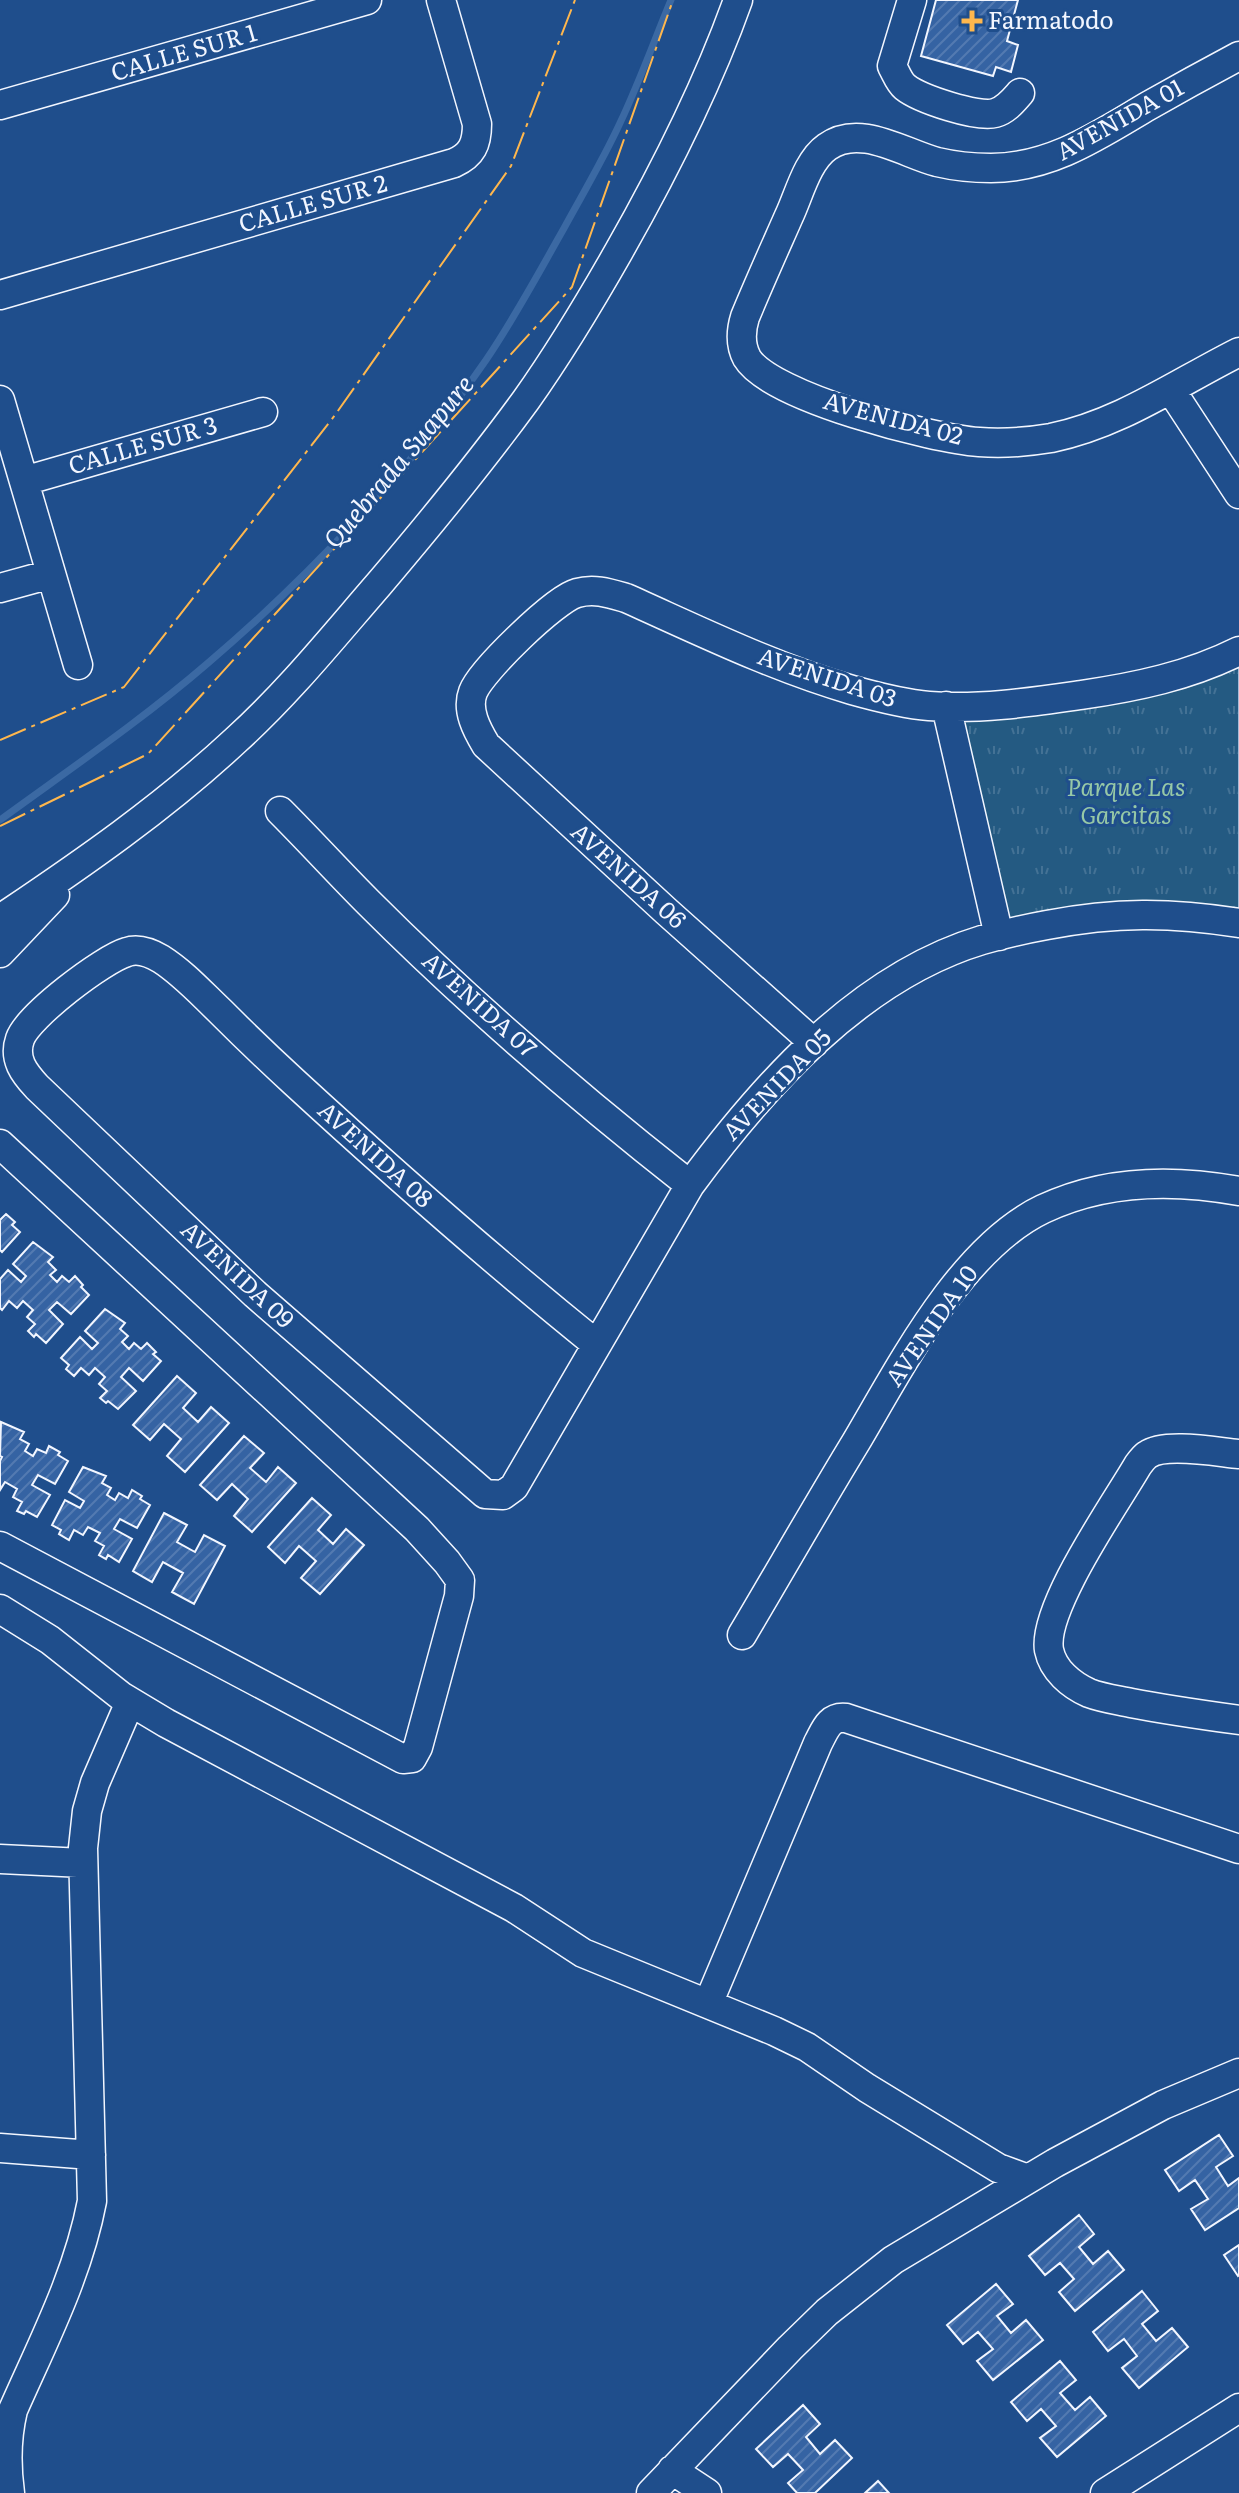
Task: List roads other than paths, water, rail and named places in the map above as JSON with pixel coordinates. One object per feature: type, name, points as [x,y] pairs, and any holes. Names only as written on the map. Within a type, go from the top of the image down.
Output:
[{"type":"street","name":"CALLE SUR 1","points":[[0,105],[367,0]]},
{"type":"street","name":"CALLE SUR 2","points":[[0,295],[465,158],[477,138],[477,124],[441,0]]},
{"type":"street","points":[[0,919],[82,864],[169,798],[261,716],[371,593],[496,440],[575,326],[633,225],[706,82],[738,0]]},
{"type":"street","points":[[912,0],[892,66],[902,85],[920,96],[952,107],[993,114],[1006,108],[1020,93]]},
{"type":"street","name":"AVENIDA 01","points":[[742,342],[741,330],[745,317],[816,159],[834,142],[863,137],[937,162],[962,166],[990,168],[1034,164],[1091,140],[1239,56]]},
{"type":"street","name":"AVENIDA 02","points":[[742,342],[747,358],[779,384],[849,411],[894,425],[976,442],[1020,443],[1083,431],[1171,390],[1239,352]]},
{"type":"street","points":[[1171,390],[1239,494]]},
{"type":"street","points":[[0,400],[78,665]]},
{"type":"street","name":"CALLE SUR 3","points":[[24,481],[263,412]]},
{"type":"street","points":[[0,588],[51,574]]},
{"type":"street","name":"AVENIDA 03","points":[[565,598],[575,593],[602,591],[626,598],[782,668],[900,702],[946,706],[1013,703],[1110,691],[1180,675],[1239,651]]},
{"type":"street","name":"AVENIDA 06","points":[[565,598],[503,655],[473,692],[476,729],[486,745],[814,1043]]},
{"type":"street","points":[[946,706],[999,936]]},
{"type":"street","name":"AVENIDA 07","points":[[280,811],[369,903],[513,1037],[690,1185]]},
{"type":"street","points":[[0,953],[82,864]]},
{"type":"street","name":"AVENIDA 05","points":[[485,1494],[503,1495],[514,1487],[690,1185],[754,1103],[814,1043],[864,1002],[941,956],[999,936],[1063,922],[1113,915],[1186,916],[1239,923]]},
{"type":"street","name":"AVENIDA 09","points":[[160,958],[140,951],[128,951],[45,1008],[20,1037],[18,1059],[23,1071],[255,1294],[485,1494]]},
{"type":"street","name":"AVENIDA 08","points":[[160,958],[200,991],[268,1059],[424,1200],[596,1344]]},
{"type":"street","points":[[0,1144],[417,1529],[460,1580],[459,1596],[418,1747],[412,1758],[403,1759],[0,1546]]},
{"type":"street","name":"AVENIDA 10","points":[[742,1635],[926,1329],[950,1293],[992,1246],[1041,1210],[1103,1189],[1171,1183],[1239,1191]]},
{"type":"street","points":[[1239,1454],[1177,1449],[1148,1454],[1138,1465],[1072,1577],[1058,1607],[1050,1632],[1049,1648],[1061,1674],[1089,1693],[1167,1710],[1239,1720]]},
{"type":"street","points":[[0,1609],[50,1640],[130,1702],[514,1908],[583,1953],[807,2047],[867,2088],[998,2168],[1028,2179]]},
{"type":"street","points":[[10,2493],[6,2463],[8,2429],[13,2410],[62,2299],[85,2236],[92,2201],[83,1863],[87,1811],[95,1783],[130,1702]]},
{"type":"street","points":[[708,2004],[818,1743],[831,1720],[838,1717],[1239,1849]]},
{"type":"street","points":[[0,1859],[83,1863]]},
{"type":"street","points":[[651,2493],[790,2348],[859,2285],[893,2260],[1028,2179],[1163,2105],[1239,2073]]},
{"type":"street","points":[[0,2148],[91,2155]]},
{"type":"street","points":[[1105,2493],[1239,2408]]},
{"type":"street","points":[[672,2470],[707,2493]]},
{"type":"waterway","name":"Quebrada Suapure","points":[[0,820],[158,704],[246,630],[320,558],[425,442],[496,344],[600,164],[671,0]]},
{"type":"place","name":"Farmatodo","points":[[972,21]]},
{"type":"park label","name":"Parque Las Garcitas","points":[[1126,802]]}]
